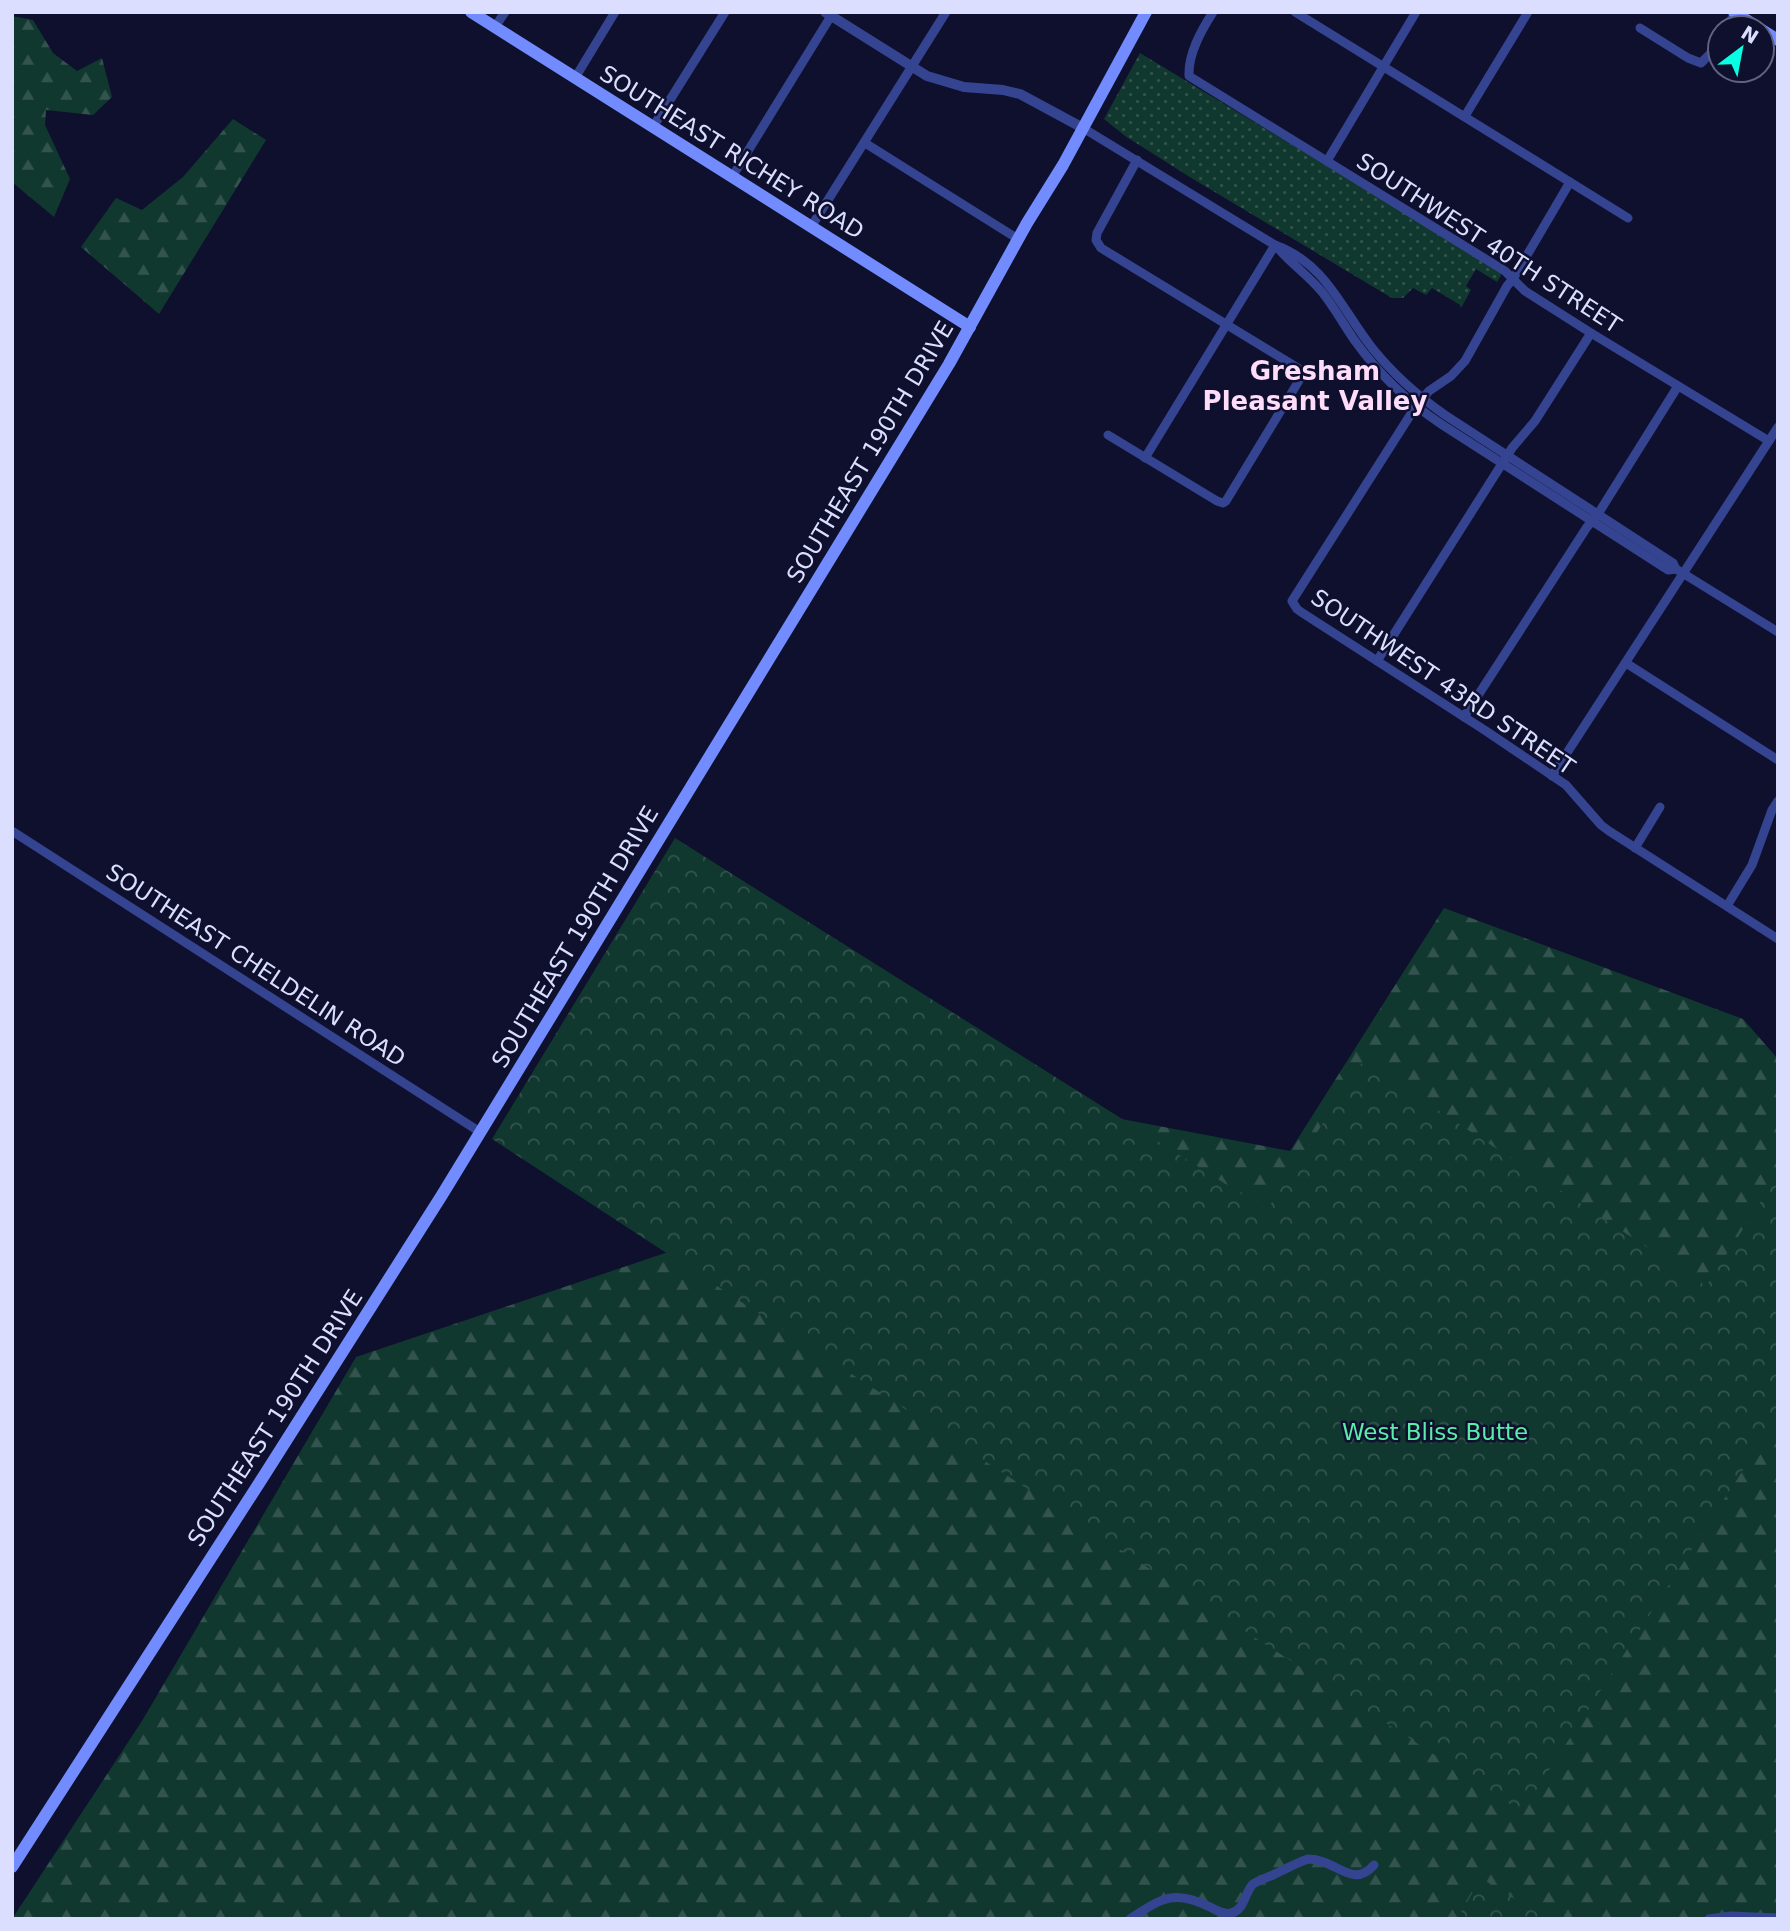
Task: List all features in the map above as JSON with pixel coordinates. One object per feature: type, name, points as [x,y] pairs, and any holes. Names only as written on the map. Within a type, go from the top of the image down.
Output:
[{"type":"main road","name":"SOUTHEAST RICHEY ROAD","points":[[471,12],[970,327]]},
{"type":"main road","name":"SOUTHEAST 190TH DRIVE","points":[[12,1867],[442,1195],[970,327],[1146,12]]},
{"type":"street","points":[[495,27],[505,12]]},
{"type":"street","points":[[575,78],[615,12]]},
{"type":"street","points":[[653,127],[725,12]]},
{"type":"street","points":[[811,228],[946,12]]},
{"type":"street","name":"SOUTHWEST 40TH STREET","points":[[1213,12],[1195,45],[1189,76],[1506,271],[1525,290],[1591,333],[1769,441]]},
{"type":"street","points":[[1327,161],[1416,12]]},
{"type":"street","points":[[1465,116],[1528,12]]},
{"type":"street","points":[[732,177],[828,14],[927,76],[964,87],[1020,94],[1083,128],[1275,245],[1293,251],[1318,272],[1379,356],[1419,402],[1778,632]]},
{"type":"street","points":[[1302,14],[1628,218]]},
{"type":"street","points":[[1640,28],[1688,58],[1702,63],[1706,59]]},
{"type":"street","points":[[865,143],[1018,239]]},
{"type":"street","points":[[1108,435],[1223,503],[1303,372],[1101,248],[1096,240],[1097,233],[1137,160]]},
{"type":"street","points":[[1419,402],[1465,361],[1570,182]]},
{"type":"street","points":[[1146,457],[1275,245]]},
{"type":"street","points":[[1377,661],[1512,448],[1535,421],[1591,333]]},
{"type":"street","points":[[1464,717],[1678,386]]},
{"type":"street","name":"SOUTHWEST 43RD STREET","points":[[1419,402],[1292,601],[1297,609],[1566,785],[1601,825],[1778,939]]},
{"type":"street","points":[[1552,776],[1626,663],[1680,571],[1778,427]]},
{"type":"street","points":[[1626,663],[1778,760]]},
{"type":"street","points":[[1727,906],[1752,865],[1778,801]]},
{"type":"street","points":[[1635,848],[1660,807]]},
{"type":"street","name":"SOUTHEAST CHELDELIN ROAD","points":[[12,831],[480,1132]]},
{"type":"street","points":[[1130,1919],[1173,1896],[1197,1900],[1224,1913],[1233,1913],[1241,1907],[1249,1889],[1256,1882],[1308,1859],[1331,1863],[1358,1876],[1367,1873],[1374,1865]]},
{"type":"street","points":[[1709,1919],[1731,1916],[1778,1918]]},
{"type":"green space","points":[[12,16],[33,20],[53,53],[77,71],[102,58],[112,97],[93,115],[46,110],[45,125],[70,179],[54,217],[12,182]]},
{"type":"green space","points":[[1140,53],[1503,272],[1497,282],[1476,269],[1466,286],[1471,290],[1461,308],[1432,288],[1426,295],[1413,288],[1403,298],[1392,298],[1125,136],[1104,119]]},
{"type":"green space","points":[[233,119],[266,140],[159,314],[81,247],[116,198],[142,210],[183,177]]},
{"type":"green space","name":"West Bliss Butte","points":[[675,838],[1267,1210],[1363,1061],[1706,1286],[1778,1175],[1778,1416],[1522,1812],[492,1139]]},
{"type":"green space","points":[[1444,908],[1743,1019],[1778,1059],[1778,1919],[12,1919],[142,1721],[356,1357],[695,1243],[853,1068],[1290,1151]]},
{"type":"green space","points":[[1481,1878],[1547,1919],[1457,1919]]},
{"type":"district","name":"Gresham Pleasant Valley","points":[[1315,386]]}]
